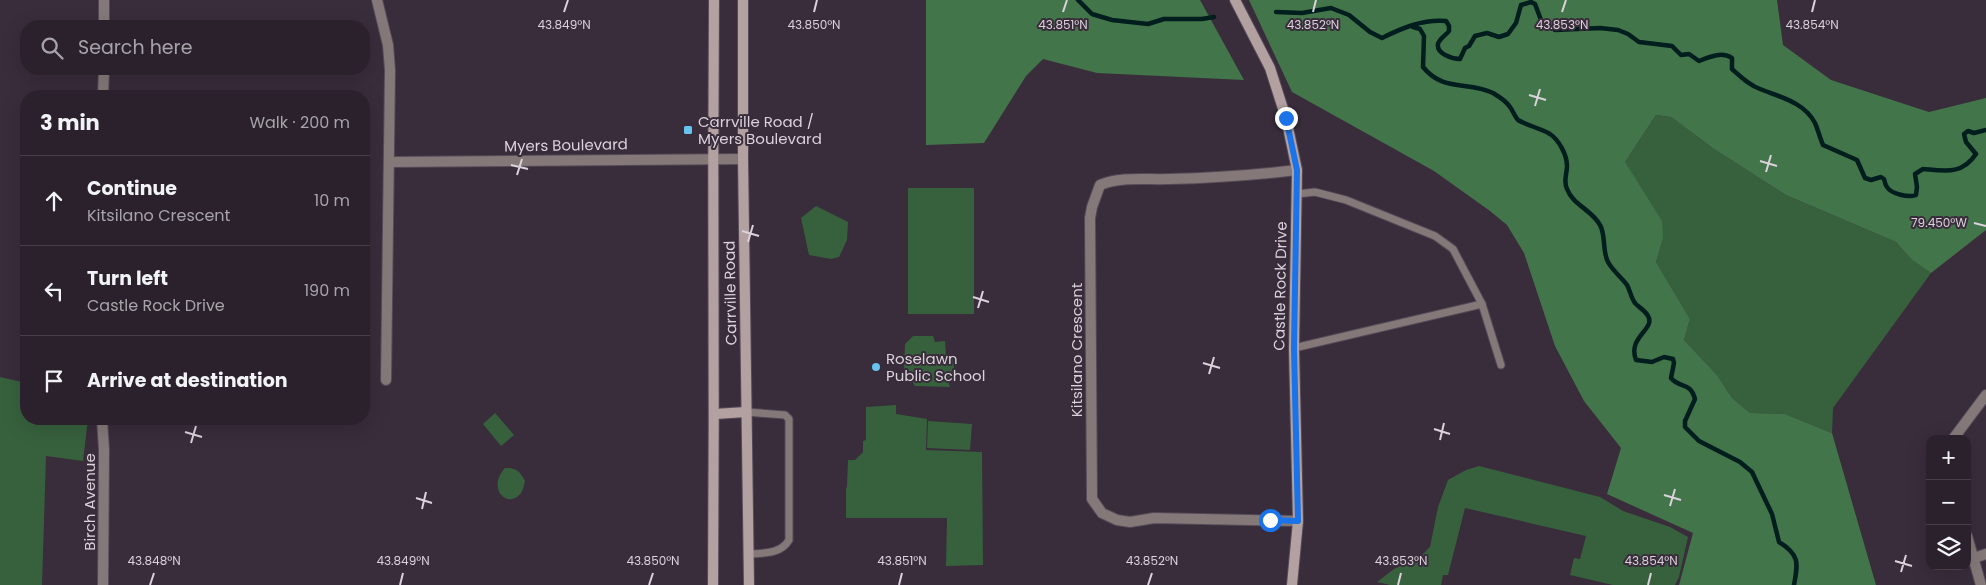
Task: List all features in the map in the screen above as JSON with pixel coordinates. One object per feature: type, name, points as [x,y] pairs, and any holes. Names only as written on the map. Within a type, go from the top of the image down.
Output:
[{"type":"main road","name":"Carrville Road","points":[[713,585],[715,414],[714,0]]},
{"type":"main road","name":"Carrville Road","points":[[743,0],[742,159],[749,585]]},
{"type":"main road","name":"Castle Rock Drive","points":[[1235,0],[1258,41],[1270,68],[1286,118],[1297,170],[1294,348],[1298,521],[1292,585]]},
{"type":"main road","points":[[715,414],[746,412]]},
{"type":"street","points":[[104,0],[104,20]]},
{"type":"street","points":[[377,0],[389,58],[390,162],[386,380]]},
{"type":"street","points":[[103,90],[104,75]]},
{"type":"street","name":"Myers Boulevard","points":[[390,162],[742,159]]},
{"type":"street","name":"Kitsilano Crescent","points":[[1297,170],[1226,176],[1113,180],[1100,185],[1092,207],[1090,238],[1092,499],[1102,513],[1118,520],[1130,522],[1154,518],[1298,521]]},
{"type":"street","points":[[1956,435],[1986,395]]},
{"type":"street","name":"Birch Avenue","points":[[102,425],[104,450],[103,585]]},
{"type":"street","points":[[1971,549],[1981,585]]},
{"type":"street","points":[[1974,558],[1986,554]]},
{"type":"lane","points":[[1297,194],[1315,192],[1346,200],[1435,236],[1453,249],[1482,304],[1501,365]]},
{"type":"lane","points":[[1294,348],[1482,304]]},
{"type":"lane","points":[[746,412],[785,415],[789,418],[789,540],[785,547],[780,550],[749,554]]},
{"type":"green space","points":[[926,0],[1200,0],[1244,80],[1097,73],[1043,59],[1026,76],[984,143],[926,145]]},
{"type":"green space","points":[[1249,0],[1777,0],[1783,45],[1831,80],[1929,112],[1986,98],[1986,230],[1931,273],[1912,260],[1896,242],[1786,195],[1714,149],[1671,117],[1656,115],[1625,162],[1662,221],[1663,239],[1656,262],[1690,319],[1684,340],[1717,375],[1732,398],[1750,413],[1785,414],[1832,433],[1876,585],[1679,585],[1693,533],[1607,494],[1621,448],[1584,401],[1555,346],[1524,253],[1507,225],[1434,171],[1292,92]]},
{"type":"green space","points":[[1656,115],[1671,117],[1714,149],[1786,195],[1896,242],[1912,260],[1931,273],[1833,408],[1832,433],[1785,414],[1750,413],[1732,398],[1717,375],[1684,340],[1690,319],[1656,262],[1663,239],[1625,162]]},
{"type":"green space","points":[[908,188],[974,188],[974,314],[908,314]]},
{"type":"green space","points":[[816,206],[848,222],[847,240],[839,257],[831,259],[809,255],[801,218]]},
{"type":"green space","points":[[913,336],[933,336],[935,342],[945,341],[946,356],[953,356],[955,376],[947,378],[950,387],[915,386],[904,369],[905,344]]},
{"type":"green space","points":[[0,377],[20,382],[20,425],[87,425],[83,461],[46,456],[42,585],[0,585]]},
{"type":"green space","points":[[896,405],[896,414],[927,419],[926,450],[982,452],[983,565],[946,566],[947,518],[846,518],[848,460],[855,460],[863,452],[863,441],[866,440],[866,407]]},
{"type":"green space","points":[[495,413],[514,435],[501,446],[483,424]]},
{"type":"green space","points":[[928,421],[972,424],[970,450],[927,448]]},
{"type":"green space","points":[[1479,466],[1600,497],[1623,511],[1670,527],[1688,537],[1679,577],[1675,585],[1613,585],[1570,575],[1574,558],[1580,559],[1586,536],[1465,508],[1448,575],[1443,575],[1441,585],[1390,585],[1377,582],[1394,569],[1419,558],[1430,547],[1438,507],[1448,480],[1466,470]]},
{"type":"green space","points":[[505,468],[517,471],[525,481],[521,493],[516,498],[505,498],[498,490],[500,476]]},
{"type":"waterway","points":[[1078,0],[1092,14],[1112,20],[1148,24],[1164,19],[1202,19],[1214,17]]},
{"type":"waterway","points":[[1276,12],[1302,13],[1331,8],[1349,15],[1370,32],[1382,38],[1421,23],[1446,21],[1449,31],[1440,40],[1438,48],[1442,53],[1460,59],[1465,48],[1469,46],[1475,36],[1487,33],[1499,37],[1508,34],[1516,23],[1521,5],[1531,2],[1535,4],[1541,20],[1555,30],[1600,28],[1618,30],[1639,42],[1672,46],[1681,55],[1689,54],[1699,61],[1715,55],[1728,56],[1732,58],[1732,69],[1749,83],[1791,101],[1805,110],[1815,123],[1823,145],[1857,160],[1865,178],[1871,180],[1881,177],[1889,189],[1905,196],[1916,195],[1915,174],[1923,169],[1946,171],[1959,169],[1971,161],[1976,154],[1966,142],[1964,134],[1968,131],[1974,133],[1986,130]]},
{"type":"waterway","points":[[1413,27],[1420,29],[1424,36],[1423,67],[1431,75],[1447,83],[1484,89],[1493,93],[1509,105],[1518,120],[1550,134],[1559,144],[1567,162],[1565,183],[1570,195],[1597,220],[1602,229],[1608,262],[1627,285],[1632,299],[1648,316],[1648,325],[1635,345],[1636,360],[1652,362],[1664,357],[1673,359],[1671,378],[1688,387],[1695,399],[1685,421],[1685,427],[1699,441],[1740,462],[1752,472],[1772,514],[1779,542],[1791,551],[1796,560],[1794,585]]},
{"type":"place","name":"Carrville Road / Myers Boulevard","points":[[688,130]]},
{"type":"place","name":"Roselawn Public School","points":[[876,367]]},
{"type":"route","points":[[1270,520],[1298,521],[1294,348],[1297,170],[1286,118]]}]
